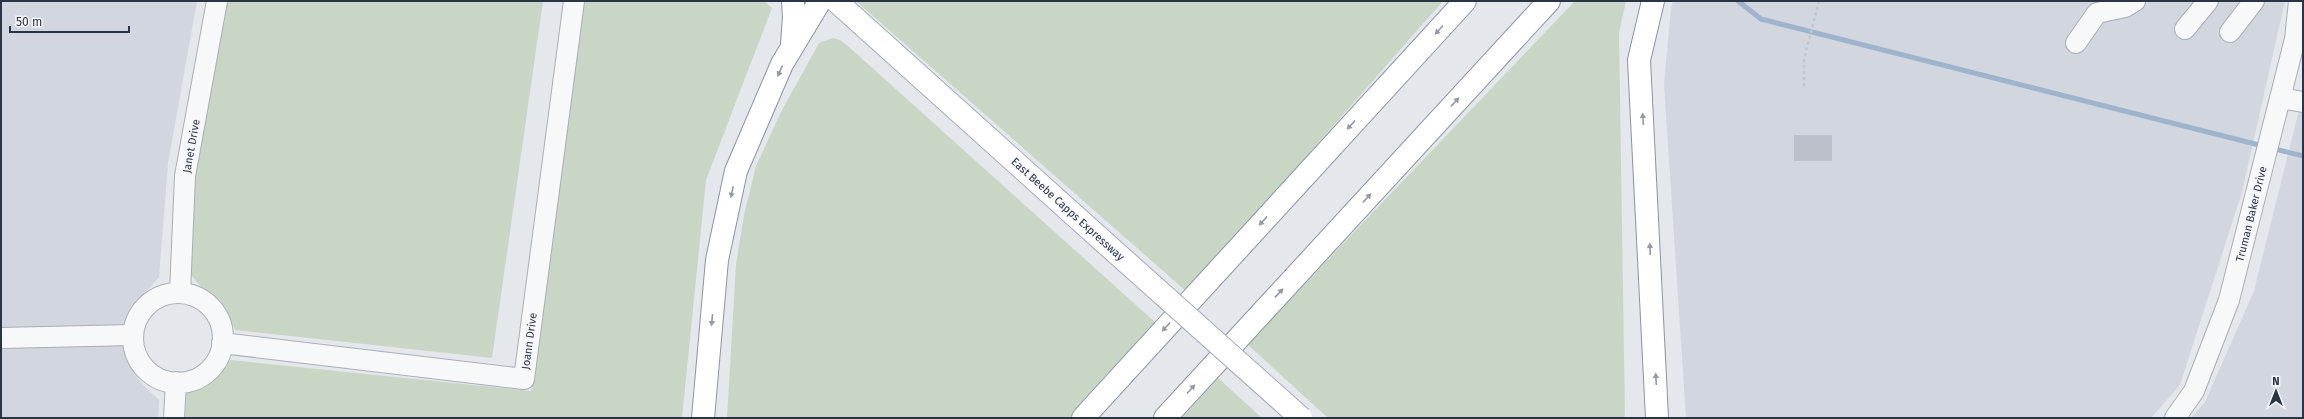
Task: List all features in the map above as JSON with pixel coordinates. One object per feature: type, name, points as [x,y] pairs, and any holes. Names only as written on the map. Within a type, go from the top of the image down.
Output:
[{"type":"main road","points":[[792,48],[794,17],[793,1]]},
{"type":"main road","points":[[703,418],[717,260],[736,171],[792,48],[820,1]]},
{"type":"main road","name":"East Beebe Capps Expressway","points":[[836,1],[1301,418]]},
{"type":"main road","points":[[1083,418],[1465,1]]},
{"type":"main road","points":[[1165,418],[1549,1]]},
{"type":"main road","points":[[1653,1],[1639,60],[1657,418]]},
{"type":"street","name":"Janet Drive","points":[[180,293],[185,176],[217,1]]},
{"type":"street","name":"Joann Drive","points":[[222,343],[524,379],[574,1]]},
{"type":"street","points":[[2076,43],[2097,13],[2125,7],[2135,1]]},
{"type":"street","points":[[2185,29],[2208,1]]},
{"type":"street","points":[[2230,32],[2254,1]]},
{"type":"street","name":"Truman Baker Drive","points":[[2175,418],[2194,390],[2229,300],[2295,39],[2299,1]]},
{"type":"street","points":[[2280,98],[2303,102]]},
{"type":"street","points":[[180,293],[198,298],[214,312],[220,324],[222,343],[220,352],[213,364],[203,374],[190,380],[176,382],[161,379],[148,371],[138,359],[133,345],[133,335],[139,315],[149,303],[162,295],[180,293]]},
{"type":"street","points":[[1,338],[133,335]]},
{"type":"street","points":[[174,418],[176,382]]},
{"type":"path","points":[[1804,86],[1804,59],[1819,1]]},
{"type":"shaded area","points":[[1,1],[197,1],[168,163],[159,277],[129,312],[124,340],[129,365],[143,385],[159,400],[158,418],[1,418]]},
{"type":"shaded area","points":[[1673,1],[2285,1],[2242,192],[2180,385],[2151,418],[1686,418],[1664,84],[1671,8]]},
{"type":"shaded area","points":[[2303,94],[2303,418],[2191,418],[2205,402],[2254,291]]},
{"type":"green space","points":[[226,1],[543,1],[492,358],[236,330],[188,271],[192,173]]},
{"type":"green space","points":[[584,1],[764,1],[772,8],[706,180],[682,418],[185,418],[186,392],[231,360],[531,391]]},
{"type":"green space","points":[[856,1],[1443,1],[1187,292]]},
{"type":"green space","points":[[1575,1],[1626,1],[1619,33],[1625,418],[1328,418],[1247,344]]},
{"type":"green space","points":[[833,38],[840,40],[849,47],[1156,323],[1069,418],[727,418],[736,264],[744,215],[756,166],[782,110],[819,43]]},
{"type":"green space","points":[[1218,378],[1262,418],[1182,418]]},
{"type":"building","points":[[1794,135],[1832,135],[1832,161],[1794,161]]},
{"type":"waterway","points":[[1738,1],[1761,19],[2263,146]]},
{"type":"waterway","points":[[2271,148],[2303,156]]}]
